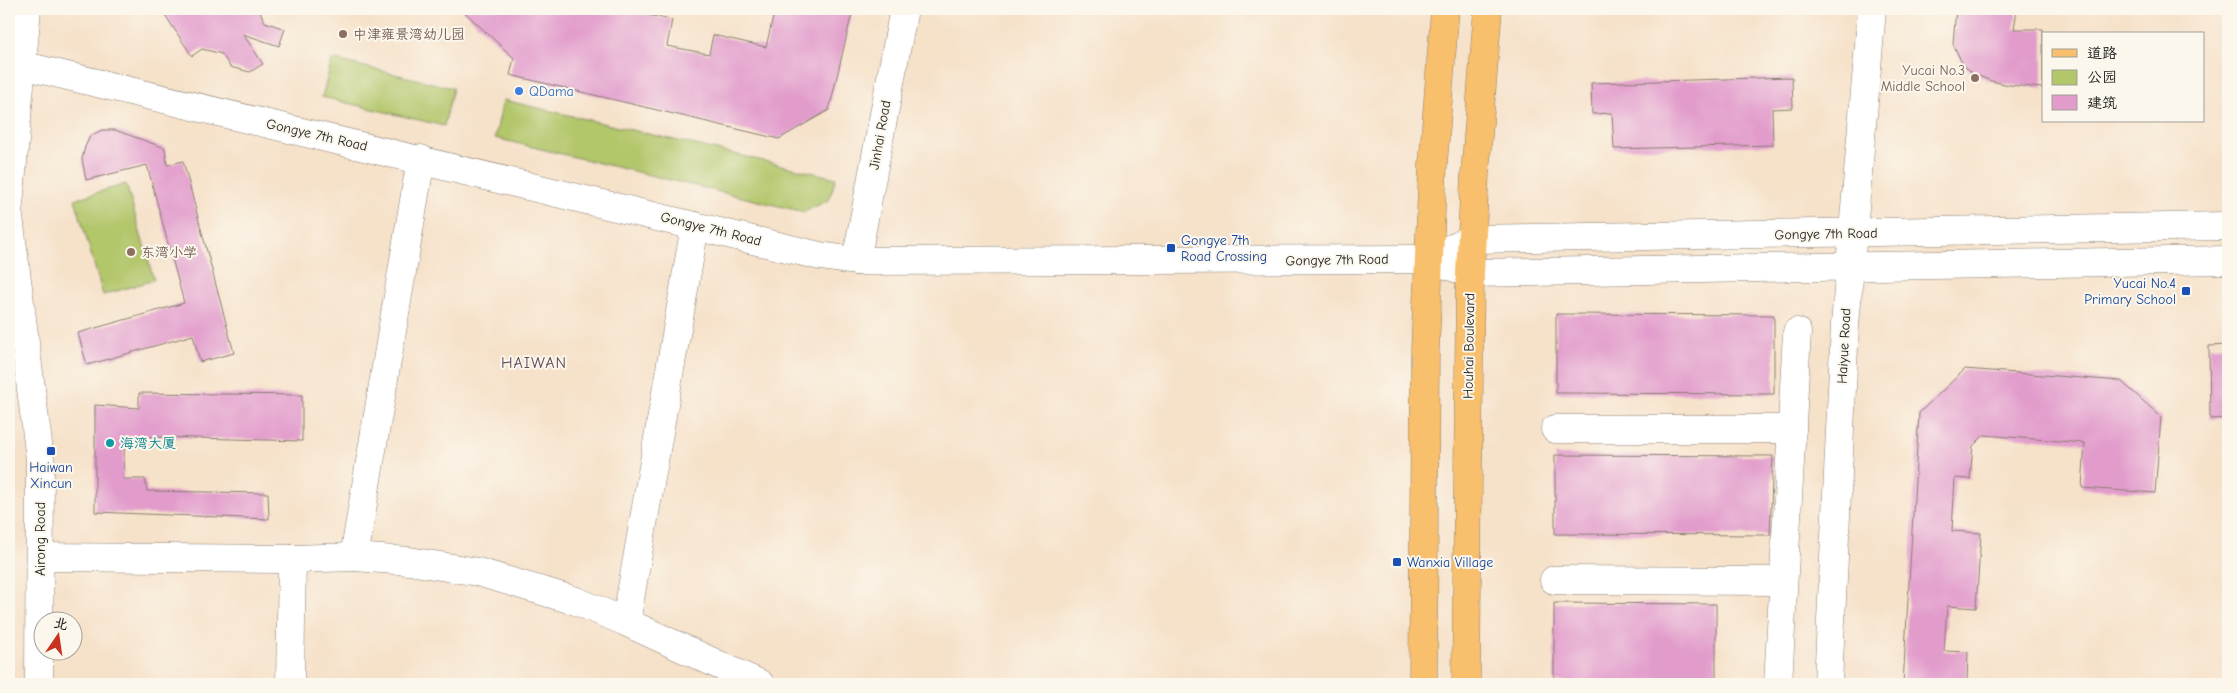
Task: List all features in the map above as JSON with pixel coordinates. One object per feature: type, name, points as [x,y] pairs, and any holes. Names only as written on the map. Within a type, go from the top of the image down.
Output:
[{"type":"main road","points":[[1423,684],[1425,350],[1433,165],[1445,9]]},
{"type":"main road","name":"Houhai Boulevard","points":[[1466,684],[1471,239],[1488,9]]},
{"type":"street","points":[[9,205],[15,159],[15,64],[27,9]]},
{"type":"street","name":"Jinhai Road","points":[[856,261],[904,9]]},
{"type":"street","name":"Haiyue Road","points":[[1828,684],[1849,268],[1872,9]]},
{"type":"street","name":"Gongye 7th Road","points":[[15,64],[421,159],[820,256],[856,261],[1429,259],[1470,273],[2228,260]]},
{"type":"street","points":[[354,557],[421,159]]},
{"type":"street","name":"Airong Road","points":[[9,217],[13,282],[40,459],[41,557],[38,684]]},
{"type":"street","points":[[626,622],[695,226]]},
{"type":"street","name":"Gongye 7th Road","points":[[1429,259],[1471,239],[2228,226]]},
{"type":"street","points":[[1778,684],[1797,332]]},
{"type":"street","points":[[1555,429],[1792,429]]},
{"type":"street","points":[[41,557],[292,559],[354,557],[409,561],[478,572],[576,602],[626,622],[760,684]]},
{"type":"street","points":[[290,684],[292,559]]},
{"type":"street","points":[[1554,580],[1783,581]]},
{"type":"green space","points":[[2223,9],[2228,9],[2228,76],[2222,59]]},
{"type":"green space","points":[[332,59],[453,88],[444,126],[322,97]]},
{"type":"green space","points":[[503,100],[836,178],[829,200],[804,212],[495,138]]},
{"type":"green space","points":[[126,184],[154,280],[103,295],[75,199]]},
{"type":"building","points":[[175,9],[248,9],[260,12],[265,22],[285,29],[279,46],[243,34],[263,64],[250,72],[230,67],[222,54],[202,49],[192,56],[165,15]]},
{"type":"building","points":[[461,9],[618,9],[672,20],[667,46],[709,54],[713,35],[766,47],[775,9],[853,9],[829,110],[779,139],[510,75],[514,58]]},
{"type":"building","points":[[1956,9],[2017,9],[2014,29],[2043,29],[2042,88],[2009,85],[1991,81],[1974,74],[1963,65],[1953,44]]},
{"type":"building","points":[[1792,77],[1793,108],[1772,109],[1773,145],[1614,149],[1612,113],[1592,114],[1591,83]]},
{"type":"building","points":[[102,130],[115,130],[165,148],[167,165],[183,161],[234,353],[200,362],[193,335],[87,365],[78,333],[184,303],[147,165],[86,180],[82,159],[85,147],[90,136]]},
{"type":"building","points":[[1556,314],[1774,315],[1774,394],[1556,393]]},
{"type":"building","points":[[2228,345],[2228,418],[2210,419],[2209,346]]},
{"type":"building","points":[[1965,369],[2121,381],[2161,417],[2155,493],[2082,488],[2085,443],[1984,435],[1973,446],[1970,479],[1955,478],[1952,531],[1981,533],[1976,608],[1947,606],[1944,651],[1968,652],[1967,684],[1903,684],[1919,413]]},
{"type":"building","points":[[139,393],[302,395],[302,441],[125,436],[123,479],[145,479],[147,491],[268,493],[269,519],[95,512],[95,405],[139,408]]},
{"type":"building","points":[[1555,455],[1773,456],[1770,535],[1555,534]]},
{"type":"building","points":[[1554,603],[1716,604],[1716,683],[1554,682]]},
{"type":"place","name":"中津雍景湾幼儿园","points":[[343,34]]},
{"type":"place","name":"Yucai No.3 Middle School","points":[[1975,78]]},
{"type":"place","name":"QDama","points":[[519,91]]},
{"type":"place","name":"Gongye 7th Road Crossing","points":[[1171,248]]},
{"type":"place","name":"东湾小学","points":[[131,252]]},
{"type":"place","name":"Yucai No.4 Primary School","points":[[2186,291]]},
{"type":"place","name":"海湾大厦","points":[[110,443]]},
{"type":"place","name":"Haiwan Xincun","points":[[51,451]]},
{"type":"place","name":"Wanxia Village","points":[[1397,562]]},
{"type":"district","name":"HAIWAN","points":[[534,363]]}]
